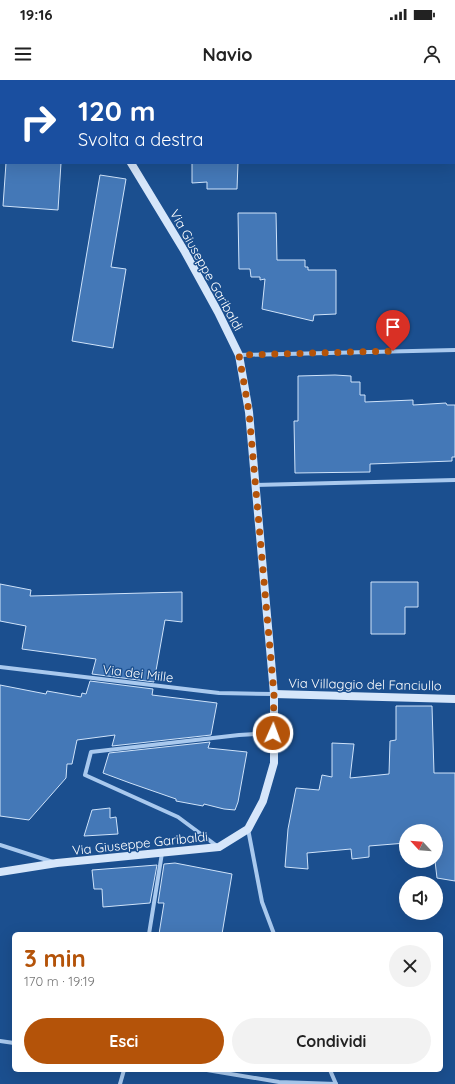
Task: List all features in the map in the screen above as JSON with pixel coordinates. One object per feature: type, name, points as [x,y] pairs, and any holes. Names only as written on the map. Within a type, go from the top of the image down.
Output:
[{"type":"main road","name":"Via Giuseppe Garibaldi","points":[[0,872],[57,863],[219,847],[248,830],[263,801],[274,763],[274,694],[249,412],[239,355],[186,252],[132,164]]},
{"type":"main road","name":"Via Villaggio del Fanciullo","points":[[274,694],[455,698]]},
{"type":"street","points":[[239,355],[455,350]]},
{"type":"street","points":[[255,485],[455,480]]},
{"type":"street","name":"Via dei Mille","points":[[0,667],[218,693],[274,694]]},
{"type":"street","points":[[219,847],[178,817],[85,775],[91,752],[232,736],[273,733]]},
{"type":"street","points":[[248,830],[262,902],[273,932]]},
{"type":"street","points":[[0,846],[57,863]]},
{"type":"street","points":[[149,932],[162,853]]},
{"type":"street","points":[[0,1041],[12,1043]]},
{"type":"street","points":[[120,1084],[123,1072]]},
{"type":"street","points":[[219,1072],[279,1082],[336,1084],[331,1072]]},
{"type":"building","points":[[6,164],[61,164],[58,210],[3,206]]},
{"type":"building","points":[[192,164],[238,164],[237,189],[207,189],[207,182],[192,183]]},
{"type":"building","points":[[100,175],[126,179],[111,267],[126,269],[113,348],[72,341]]},
{"type":"building","points":[[238,213],[276,213],[277,260],[305,260],[305,267],[308,267],[308,270],[336,270],[336,314],[314,315],[313,321],[262,309],[265,279],[260,280],[260,277],[251,277],[250,269],[239,269]]},
{"type":"building","points":[[298,376],[351,376],[351,382],[360,382],[360,395],[365,395],[365,402],[413,400],[413,405],[446,403],[447,405],[455,405],[455,457],[452,457],[452,461],[370,464],[370,472],[295,473],[294,421],[298,421]]},
{"type":"building","points":[[371,582],[418,582],[418,607],[405,607],[405,634],[371,634]]},
{"type":"building","points":[[0,584],[31,590],[30,596],[182,592],[182,622],[165,620],[154,682],[92,674],[96,659],[22,649],[26,626],[0,621]]},
{"type":"building","points":[[90,681],[153,689],[152,695],[217,703],[211,735],[112,746],[115,735],[77,740],[72,764],[67,764],[66,778],[29,820],[0,816],[0,685],[46,694],[47,691],[81,697],[82,693],[86,694]]},
{"type":"building","points":[[396,706],[432,706],[434,773],[455,773],[455,881],[443,879],[443,876],[437,876],[436,868],[443,868],[443,824],[399,824],[399,844],[369,846],[369,857],[352,859],[351,849],[307,853],[308,869],[285,867],[288,829],[296,788],[319,790],[322,775],[332,777],[332,743],[354,744],[350,778],[389,774],[390,741],[396,740]]},
{"type":"building","points":[[210,742],[208,748],[247,752],[238,802],[235,810],[204,804],[203,806],[176,801],[176,799],[103,773],[109,753]]},
{"type":"building","points":[[110,808],[110,818],[116,817],[118,834],[84,836],[92,810]]},
{"type":"building","points":[[175,863],[232,874],[222,932],[159,932],[164,903],[158,903],[164,864]]},
{"type":"building","points":[[157,865],[150,903],[103,907],[102,889],[94,889],[92,870]]},
{"type":"route","points":[[273,733],[274,694],[249,412],[239,355],[393,351]]}]
